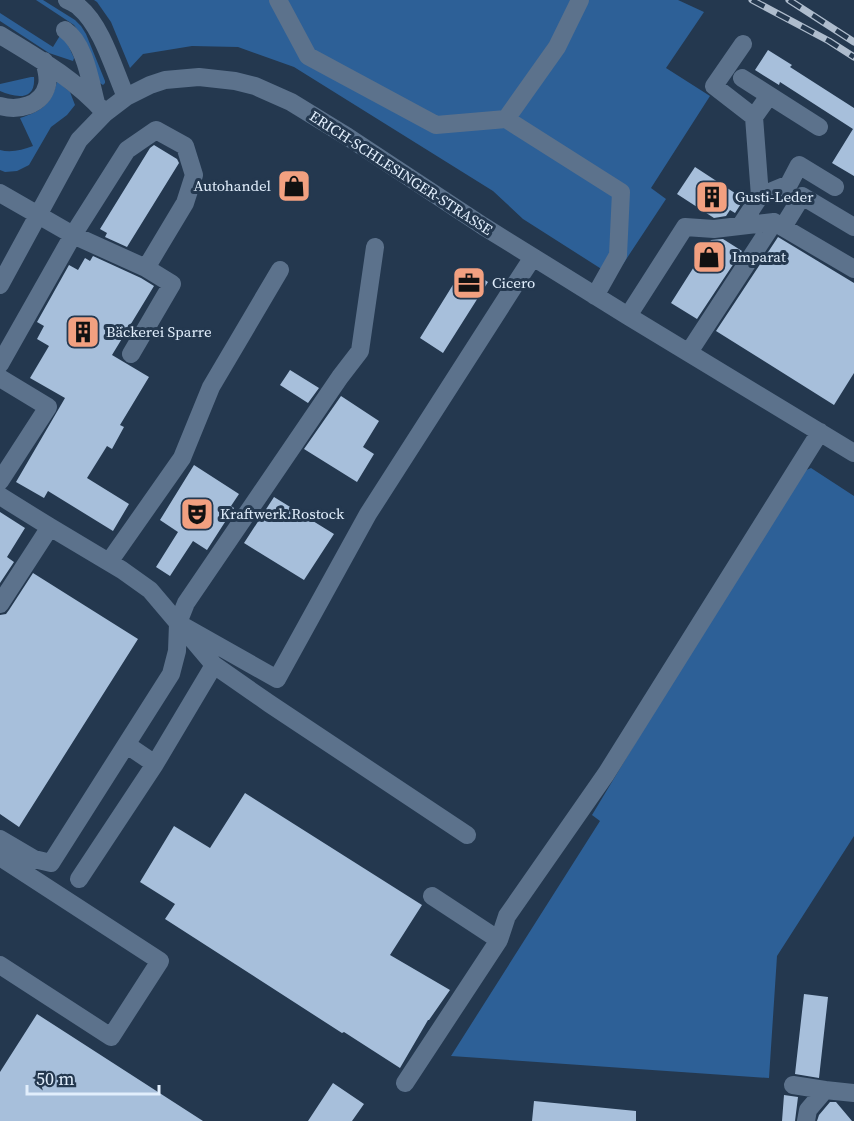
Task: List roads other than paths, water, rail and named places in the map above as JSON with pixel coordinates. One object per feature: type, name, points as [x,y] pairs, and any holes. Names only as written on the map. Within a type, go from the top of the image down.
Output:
[{"type":"street","points":[[67,0],[79,7],[91,20],[102,39],[126,97]]},
{"type":"street","points":[[278,0],[308,56],[436,125],[506,119],[621,192],[618,255],[595,296]]},
{"type":"street","points":[[506,119],[557,47],[580,0]]},
{"type":"street","points":[[65,30],[77,41],[100,108]]},
{"type":"street","points":[[0,35],[60,72],[100,108]]},
{"type":"street","points":[[743,44],[714,86],[754,117]]},
{"type":"street","points":[[0,106],[16,108],[32,104],[42,97],[48,84],[44,62]]},
{"type":"street","name":"ERICH-SCHLESINGER-STRASSE","points":[[0,285],[79,140],[100,108],[165,80],[199,77],[235,81],[255,86],[291,102],[595,296],[854,453]]},
{"type":"street","points":[[742,78],[819,127]]},
{"type":"street","points":[[760,196],[754,117],[769,96]]},
{"type":"street","points":[[0,364],[73,235],[127,150],[156,130],[185,146],[194,175],[184,203],[146,268]]},
{"type":"street","points":[[741,225],[760,196],[789,184],[799,165],[836,186]]},
{"type":"street","points":[[0,194],[73,235],[146,268],[172,284],[131,354]]},
{"type":"street","points":[[689,352],[778,224],[802,196],[854,228]]},
{"type":"street","points":[[628,316],[685,227],[714,229],[741,225],[778,224],[852,264]]},
{"type":"street","points":[[0,839],[34,860],[51,863],[127,745],[171,674],[187,619],[186,603],[360,351],[375,247]]},
{"type":"street","points":[[0,496],[109,562],[187,619],[277,679],[368,514],[533,257]]},
{"type":"street","points":[[109,562],[182,458],[211,387],[280,270]]},
{"type":"street","points":[[0,378],[48,407],[0,481]]},
{"type":"street","points":[[405,1083],[499,940],[507,916],[606,774],[820,432]]},
{"type":"street","points":[[0,604],[50,527]]},
{"type":"street","points":[[187,619],[214,665],[467,835]]},
{"type":"street","points":[[79,879],[155,764],[214,665]]},
{"type":"street","points":[[127,745],[155,764]]},
{"type":"street","points":[[0,857],[160,961],[111,1036],[0,965]]},
{"type":"street","points":[[432,896],[499,940]]},
{"type":"street","points":[[793,1085],[854,1093]]},
{"type":"street","points":[[807,1121],[808,1110],[825,1090]]},
{"type":"railway","points":[[752,0],[854,57]]},
{"type":"railway","points":[[789,0],[854,42]]},
{"type":"place","name":"Autohandel","points":[[294,186]]},
{"type":"place","name":"Gusti-Leder","points":[[712,197]]},
{"type":"place","name":"Imparat","points":[[709,257]]},
{"type":"place","name":"Cicero","points":[[469,283]]},
{"type":"place","name":"Bäckerei Sparre","points":[[83,332]]},
{"type":"place","name":"Kraftwerk.Rostock","points":[[197,514]]}]
